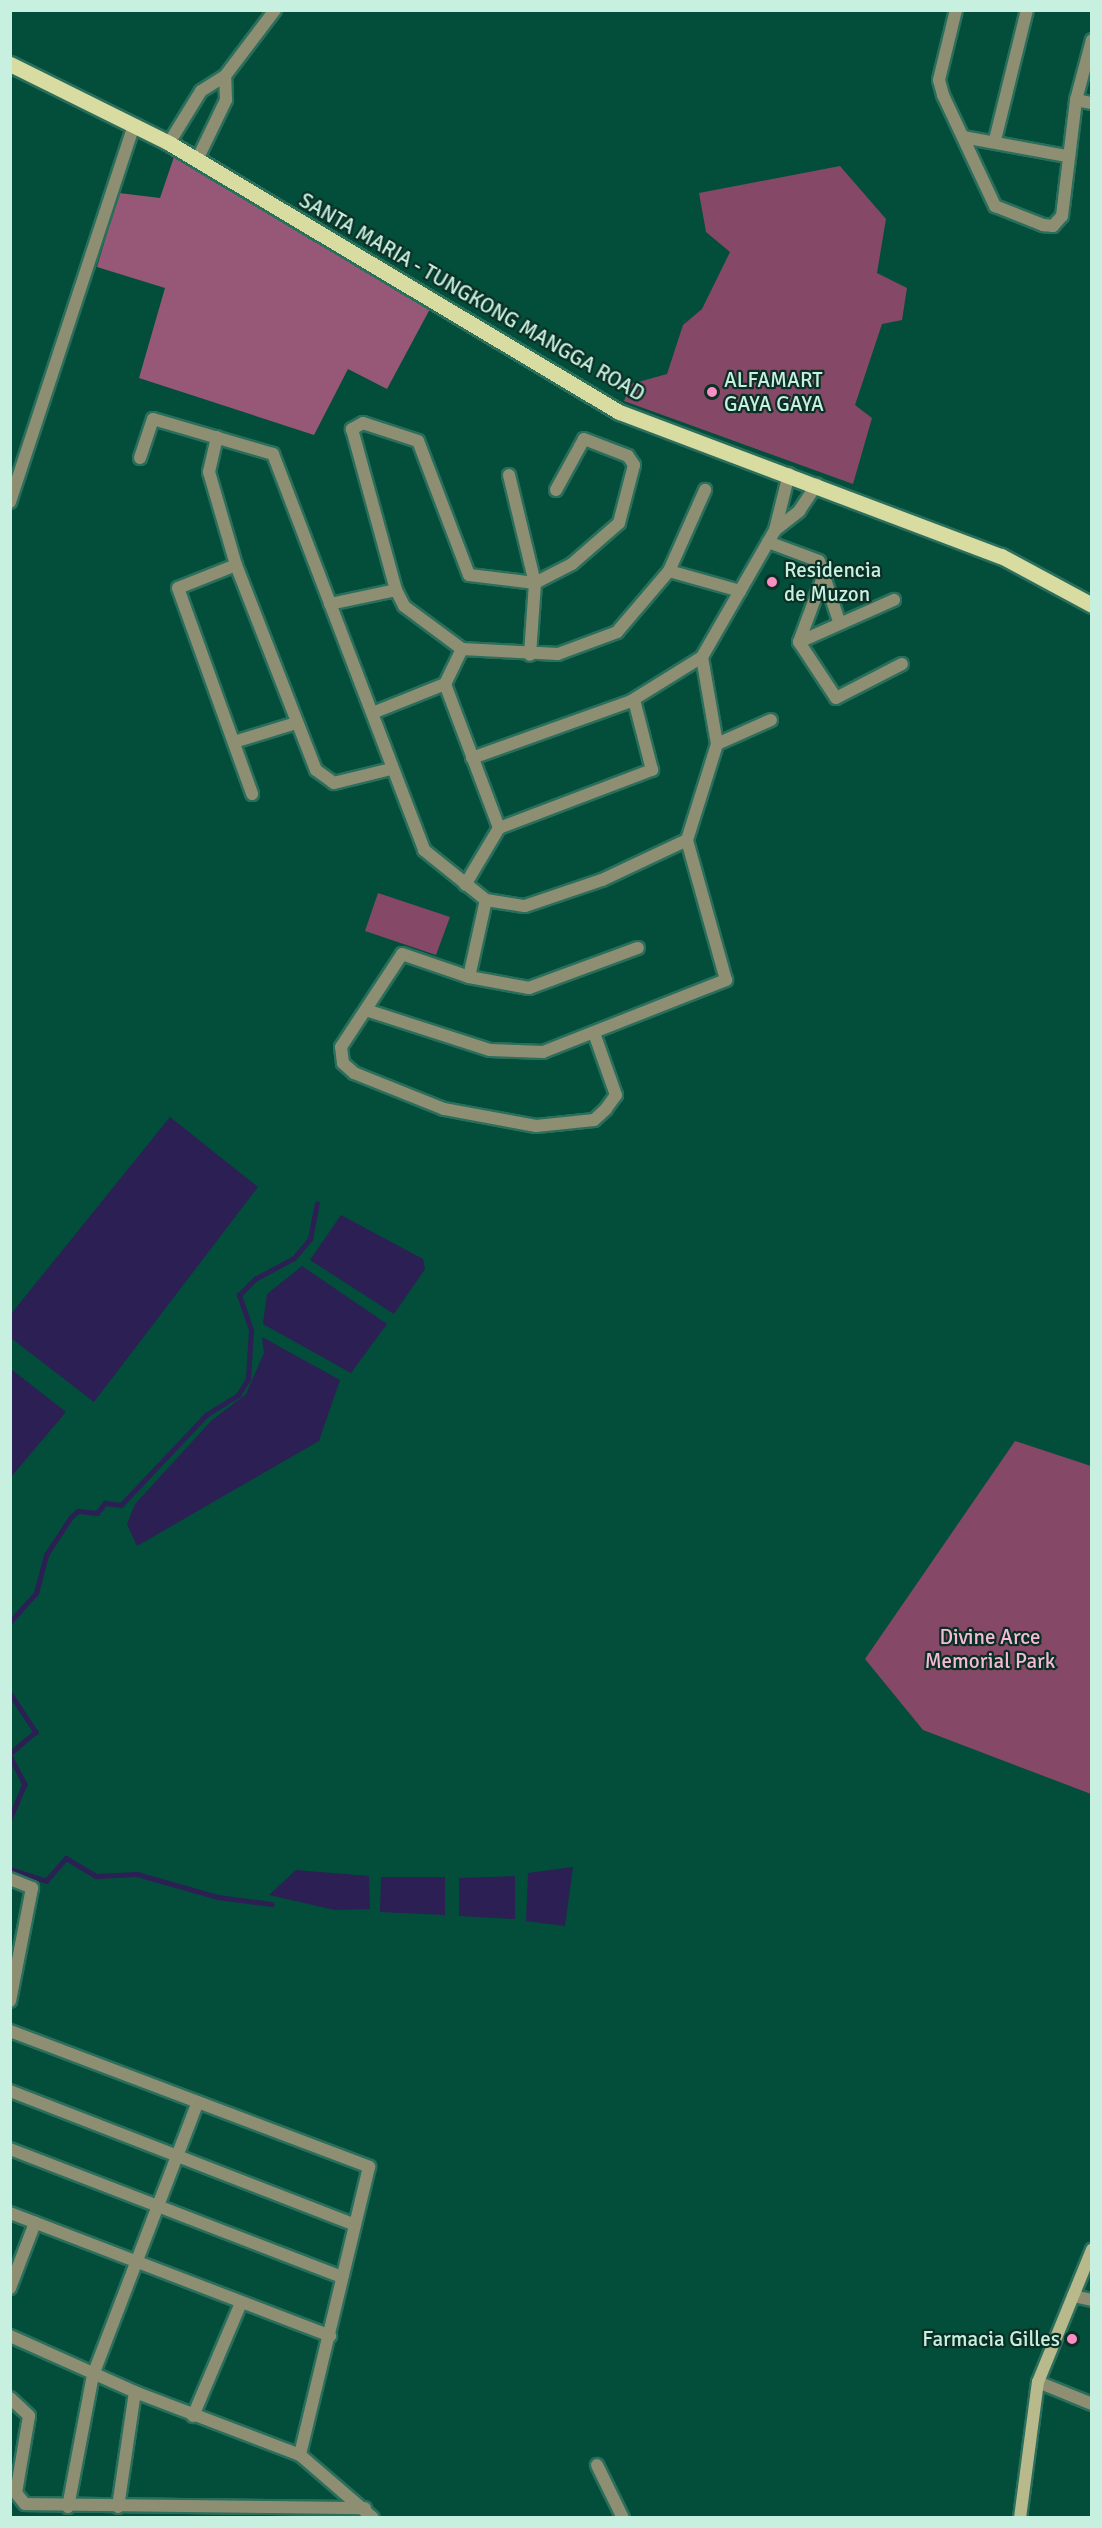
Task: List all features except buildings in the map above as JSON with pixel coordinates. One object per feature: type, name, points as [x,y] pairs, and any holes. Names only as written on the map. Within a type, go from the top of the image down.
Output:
[{"type":"main road","name":"SANTA MARIA - TUNGKONG MANGGA ROAD","points":[[10,64],[169,143],[619,412],[817,484],[1001,556],[1092,605]]},
{"type":"street","points":[[169,143],[201,91],[225,75],[275,10]]},
{"type":"street","points":[[956,10],[939,80],[995,206],[1043,225],[1053,226],[1062,216],[1067,156],[1076,100],[1092,40]]},
{"type":"street","points":[[995,140],[1026,10]]},
{"type":"street","points":[[197,160],[226,100],[225,75]]},
{"type":"street","points":[[1076,100],[1092,103]]},
{"type":"street","points":[[10,502],[133,127]]},
{"type":"street","points":[[963,137],[995,140],[1067,156]]},
{"type":"street","points":[[140,458],[153,419],[273,454],[330,604],[375,712],[391,769],[424,849],[486,900],[525,906],[602,880],[687,840]]},
{"type":"street","points":[[556,490],[584,439],[628,456],[633,465],[620,524],[572,564],[535,583],[469,575],[418,441],[363,423],[352,429],[355,453],[396,590],[404,606],[462,649],[530,656],[558,654],[616,632],[669,571],[705,490]]},
{"type":"street","points":[[217,437],[209,471],[236,565],[316,770],[334,783],[391,769]]},
{"type":"street","points":[[472,758],[633,700],[702,657],[774,530],[789,474]]},
{"type":"street","points":[[508,475],[535,583],[530,656]]},
{"type":"street","points":[[774,530],[799,511],[817,484]]},
{"type":"street","points":[[768,542],[819,561],[839,621]]},
{"type":"street","points":[[236,565],[178,588],[252,794]]},
{"type":"street","points":[[669,571],[740,591]]},
{"type":"street","points":[[799,642],[823,577]]},
{"type":"street","points":[[330,604],[396,590]]},
{"type":"street","points":[[799,642],[839,621],[894,600]]},
{"type":"street","points":[[799,642],[836,698],[902,664]]},
{"type":"street","points":[[375,712],[445,684],[462,649]]},
{"type":"street","points":[[366,1010],[490,1050],[543,1052],[594,1034],[726,980],[687,840],[717,744],[702,657]]},
{"type":"street","points":[[445,684],[499,828]]},
{"type":"street","points":[[465,885],[499,828],[652,770],[633,700]]},
{"type":"street","points":[[717,744],[771,720]]},
{"type":"street","points":[[234,742],[296,723]]},
{"type":"street","points":[[469,977],[486,900]]},
{"type":"street","points":[[594,1034],[615,1095],[606,1109],[594,1120],[536,1126],[444,1109],[354,1074],[343,1063],[341,1047],[402,954],[469,977],[529,988],[638,948]]},
{"type":"street","points":[[10,1879],[32,1888],[10,2001]]},
{"type":"street","points":[[10,2031],[197,2104],[369,2167],[353,2224],[330,2336],[300,2455]]},
{"type":"street","points":[[10,2091],[353,2224]]},
{"type":"street","points":[[68,2507],[93,2375],[138,2264],[197,2104]]},
{"type":"street","points":[[10,2149],[342,2277]]},
{"type":"street","points":[[10,2213],[330,2336]]},
{"type":"street","points":[[10,2288],[35,2223]]},
{"type":"street","points":[[1020,2517],[1038,2382],[1092,2250]]},
{"type":"street","points":[[1072,2296],[1092,2300]]},
{"type":"street","points":[[193,2416],[241,2303]]},
{"type":"street","points":[[10,2336],[93,2375],[193,2416],[300,2455],[369,2513]]},
{"type":"street","points":[[1038,2382],[1092,2404]]},
{"type":"street","points":[[118,2507],[135,2392]]},
{"type":"street","points":[[10,2398],[29,2416],[15,2463],[20,2501],[68,2507],[369,2513]]},
{"type":"street","points":[[597,2465],[623,2517]]},
{"type":"green space","points":[[840,166],[886,219],[877,273],[907,288],[902,320],[882,324],[855,405],[872,418],[853,484],[624,401],[631,384],[667,374],[683,325],[702,309],[730,252],[706,232],[699,193]]},
{"type":"green space","points":[[378,893],[450,917],[436,955],[365,931]]},
{"type":"green space","name":"Divine Arce Memorial Park","points":[[1015,1441],[1091,1466],[1091,1794],[923,1730],[865,1659]]},
{"type":"shaded area","points":[[174,157],[431,307],[387,389],[348,369],[314,435],[139,378],[165,288],[97,267],[119,193],[160,198]]},
{"type":"shaded area","points":[[170,1117],[258,1187],[94,1402],[11,1338],[11,1314]]},
{"type":"shaded area","points":[[341,1215],[423,1259],[425,1269],[394,1314],[310,1260]]},
{"type":"shaded area","points":[[302,1266],[387,1324],[351,1373],[263,1324],[267,1294]]},
{"type":"shaded area","points":[[262,1337],[340,1380],[319,1441],[137,1546],[127,1524],[135,1504],[211,1421],[246,1394],[264,1353]]},
{"type":"shaded area","points":[[11,1369],[66,1412],[11,1477]]},
{"type":"shaded area","points":[[573,1867],[565,1926],[526,1921],[528,1873]]},
{"type":"shaded area","points":[[296,1870],[369,1876],[370,1909],[335,1910],[269,1895]]},
{"type":"shaded area","points":[[515,1876],[515,1919],[459,1916],[459,1878]]},
{"type":"shaded area","points":[[381,1877],[445,1877],[445,1915],[380,1912]]},
{"type":"waterway","points":[[10,1622],[36,1593],[46,1555],[71,1517],[78,1511],[97,1513],[105,1503],[121,1505],[206,1415],[238,1395],[248,1379],[251,1330],[239,1295],[255,1279],[294,1258],[310,1239],[317,1204]]},
{"type":"waterway","points":[[10,1693],[36,1732],[10,1754]]},
{"type":"waterway","points":[[10,1756],[25,1784],[10,1820]]},
{"type":"waterway","points":[[10,1869],[46,1881],[66,1858],[96,1876],[137,1874],[218,1897],[272,1904]]},
{"type":"place","name":"ALFAMART GAYA GAYA","points":[[712,392]]},
{"type":"place","name":"Residencia de Muzon","points":[[772,582]]},
{"type":"place","name":"Farmacia Gilles","points":[[1072,2339]]}]
